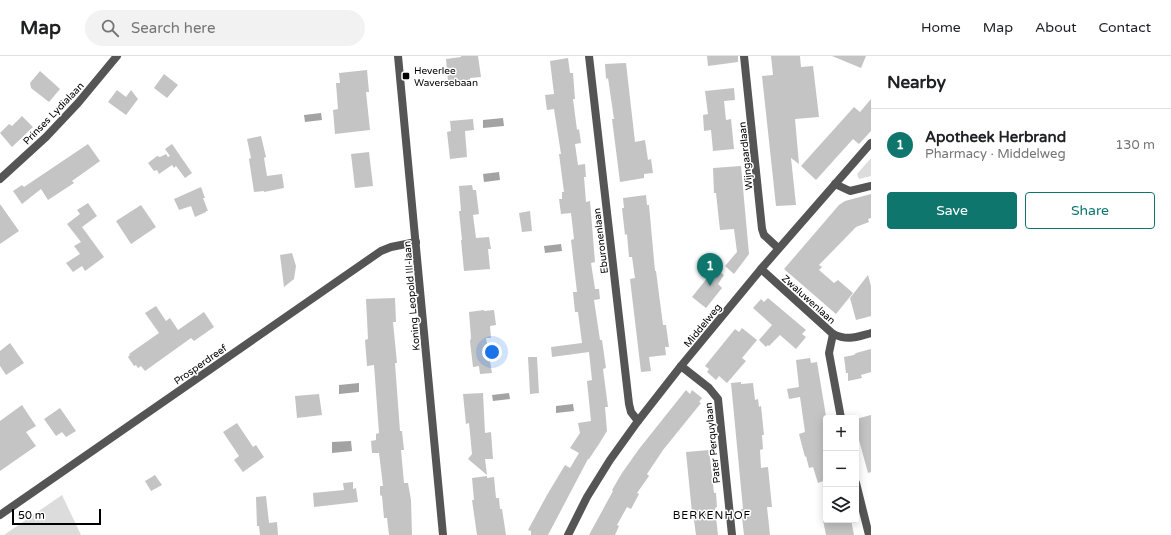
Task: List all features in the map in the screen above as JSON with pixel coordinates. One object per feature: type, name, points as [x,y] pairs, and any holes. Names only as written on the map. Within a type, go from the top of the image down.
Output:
[{"type":"street","name":"Prinses Lydialaan","points":[[0,179],[46,137],[78,103],[117,56]]},
{"type":"street","name":"Koning Leopold III-laan","points":[[398,56],[443,535]]},
{"type":"street","name":"Eburonenlaan","points":[[589,56],[628,404],[638,421]]},
{"type":"street","name":"Wijngaardlaan","points":[[744,56],[762,229],[764,235],[778,248]]},
{"type":"street","name":"Middelweg","points":[[568,535],[587,497],[610,460],[638,421],[760,269],[871,143]]},
{"type":"street","points":[[836,184],[850,191],[871,186]]},
{"type":"street","name":"Prosperdreef","points":[[0,515],[382,251],[391,247],[416,242]]},
{"type":"street","name":"Zwaluwenlaan","points":[[760,269],[833,334],[842,338],[850,338],[871,333]]},
{"type":"street","points":[[833,334],[829,352],[840,415]]},
{"type":"street","name":"Pater Perquylaan","points":[[681,366],[709,388],[718,399],[732,535]]},
{"type":"street","points":[[857,487],[869,535]]},
{"type":"shaded area","points":[[321,113],[322,120],[305,122],[304,115]]},
{"type":"shaded area","points":[[503,118],[504,126],[483,128],[483,120]]},
{"type":"shaded area","points":[[871,158],[871,176],[859,179],[857,174]]},
{"type":"shaded area","points":[[499,172],[500,180],[484,182],[483,174]]},
{"type":"shaded area","points":[[561,244],[562,251],[545,253],[544,246]]},
{"type":"shaded area","points":[[359,383],[359,392],[339,394],[339,385]]},
{"type":"shaded area","points":[[509,393],[510,399],[493,401],[492,395]]},
{"type":"shaded area","points":[[573,404],[574,411],[556,413],[556,406]]},
{"type":"shaded area","points":[[351,441],[352,451],[332,453],[332,442]]},
{"type":"shaded area","points":[[62,495],[81,535],[4,535]]},
{"type":"building","points":[[461,56],[478,56],[481,77],[470,78],[470,81],[458,83],[458,80],[448,81],[446,59]]},
{"type":"building","points":[[707,56],[738,56],[738,62],[708,66]]},
{"type":"building","points":[[771,56],[800,56],[801,67],[813,66],[819,117],[795,119],[799,164],[791,158],[796,205],[776,206],[762,76],[773,75]]},
{"type":"building","points":[[832,56],[866,56],[861,68]]},
{"type":"building","points":[[568,58],[570,73],[573,73],[575,99],[573,99],[577,130],[579,129],[581,143],[575,144],[578,165],[585,164],[586,177],[584,177],[586,202],[590,201],[595,262],[591,263],[595,289],[599,289],[600,299],[594,300],[606,368],[603,369],[608,407],[605,407],[607,431],[588,459],[548,535],[531,535],[531,531],[528,530],[547,495],[565,465],[570,468],[579,453],[570,448],[580,433],[578,423],[591,421],[587,381],[592,380],[589,352],[552,357],[551,347],[582,343],[578,312],[575,312],[573,292],[577,292],[571,240],[574,239],[571,213],[561,214],[559,199],[562,199],[562,192],[564,192],[559,154],[561,154],[554,109],[547,110],[545,95],[554,94],[550,61]]},
{"type":"building","points":[[626,63],[635,142],[645,140],[648,160],[651,159],[653,173],[644,174],[644,178],[620,182],[612,119],[614,119],[608,78],[606,79],[605,64]]},
{"type":"building","points":[[367,70],[369,92],[366,92],[370,130],[335,134],[333,110],[338,109],[336,83],[340,83],[339,73]]},
{"type":"building","points":[[40,71],[60,89],[49,102],[31,88],[30,83]]},
{"type":"building","points":[[164,74],[178,85],[167,98],[154,88]]},
{"type":"building","points":[[734,88],[735,100],[724,101],[726,120],[731,119],[734,149],[713,151],[711,130],[704,131],[703,115],[708,114],[705,91]]},
{"type":"building","points":[[117,90],[126,97],[131,90],[138,99],[126,115],[108,102]]},
{"type":"building","points":[[871,99],[871,131],[859,144],[853,139],[816,180],[801,166],[854,107],[860,112]]},
{"type":"building","points":[[22,116],[33,127],[12,147],[0,133],[9,124],[12,126]]},
{"type":"building","points":[[473,119],[474,130],[465,131],[467,157],[450,159],[447,132],[451,131],[450,121]]},
{"type":"building","points":[[261,136],[266,157],[264,158],[267,176],[282,174],[284,188],[264,192],[254,192],[249,159],[251,158],[247,139]]},
{"type":"building","points":[[88,144],[100,161],[72,181],[74,183],[48,200],[41,189],[22,204],[13,191],[22,185],[24,187]]},
{"type":"building","points":[[172,144],[192,173],[185,178],[176,166],[174,168],[172,165],[159,174],[157,170],[154,171],[148,163],[157,156],[160,157],[166,154],[168,157],[170,156],[165,149]]},
{"type":"building","points":[[369,152],[373,186],[355,188],[351,154]]},
{"type":"building","points":[[741,166],[749,254],[734,274],[725,266],[737,252],[734,229],[720,230],[716,193],[714,193],[713,168]]},
{"type":"building","points":[[472,185],[473,190],[476,190],[479,214],[473,215],[476,238],[489,237],[491,249],[488,249],[490,269],[464,271],[459,211],[461,211],[459,186]]},
{"type":"building","points":[[201,187],[208,211],[195,217],[191,206],[179,210],[174,199]]},
{"type":"building","points":[[871,194],[871,218],[868,219],[869,222],[856,227],[819,265],[822,267],[819,270],[834,283],[838,280],[853,293],[836,314],[784,269],[839,205],[845,201]]},
{"type":"building","points":[[646,195],[647,205],[649,205],[655,271],[663,325],[666,325],[669,347],[665,347],[666,355],[649,357],[651,371],[641,372],[630,279],[635,278],[632,257],[629,257],[627,234],[625,235],[622,208],[624,208],[623,198]]},
{"type":"building","points":[[88,203],[97,216],[82,227],[104,257],[85,271],[82,266],[73,272],[66,263],[80,254],[74,246],[81,242],[67,224],[80,214],[77,210]]},
{"type":"building","points":[[0,204],[19,231],[0,244]]},
{"type":"building","points":[[141,205],[156,227],[131,244],[116,221]]},
{"type":"building","points":[[530,211],[532,231],[522,232],[519,213]]},
{"type":"building","points":[[292,253],[296,266],[294,279],[284,287],[280,255]]},
{"type":"building","points":[[711,265],[724,275],[718,284],[722,288],[706,308],[692,297],[708,277],[704,274]]},
{"type":"building","points":[[868,275],[871,286],[871,316],[856,320],[850,298]]},
{"type":"building","points":[[395,298],[396,322],[393,322],[397,363],[395,363],[400,431],[402,431],[404,450],[401,450],[404,483],[408,483],[411,500],[412,535],[389,535],[387,518],[384,518],[382,496],[380,495],[380,486],[383,486],[379,453],[372,453],[371,441],[376,440],[376,434],[379,433],[374,365],[367,366],[365,340],[368,339],[366,299]]},
{"type":"building","points":[[768,298],[806,330],[802,334],[806,337],[796,349],[780,335],[766,347],[759,340],[772,325],[753,308],[761,299],[764,302]]},
{"type":"building","points":[[156,306],[166,321],[170,318],[178,330],[204,312],[214,327],[194,341],[191,338],[145,371],[141,366],[138,368],[136,365],[134,366],[128,357],[130,355],[129,354],[159,333],[145,313]]},
{"type":"building","points":[[494,310],[496,325],[490,326],[491,338],[486,338],[492,373],[480,374],[479,366],[473,367],[469,312]]},
{"type":"building","points":[[742,328],[757,340],[742,358],[746,361],[727,383],[719,376],[716,380],[707,372],[709,369],[705,366],[735,329],[739,332]]},
{"type":"building","points":[[10,343],[24,363],[6,375],[0,366],[0,351]]},
{"type":"building","points":[[871,349],[871,372],[861,375],[862,378],[848,381],[848,373],[846,373],[844,357]]},
{"type":"building","points":[[528,357],[537,357],[539,393],[530,394]]},
{"type":"building","points":[[810,358],[811,363],[817,362],[826,415],[823,415],[823,481],[818,483],[813,467],[809,468],[799,434],[805,432],[800,397],[789,399],[787,389],[799,387],[796,360]]},
{"type":"building","points":[[741,382],[741,384],[753,383],[755,400],[758,399],[759,407],[761,406],[764,435],[762,435],[763,449],[760,450],[761,468],[768,467],[772,507],[767,507],[770,535],[744,535],[741,509],[743,509],[731,383]]},
{"type":"building","points":[[686,390],[690,394],[692,390],[702,398],[699,402],[701,403],[663,450],[647,474],[649,476],[637,493],[639,494],[631,509],[627,507],[617,525],[619,526],[615,535],[589,535],[622,473]]},
{"type":"building","points":[[483,393],[485,433],[491,432],[493,459],[485,459],[487,475],[468,459],[472,454],[469,423],[466,424],[463,394]]},
{"type":"building","points":[[319,394],[322,415],[297,418],[295,396]]},
{"type":"building","points":[[22,405],[36,426],[26,432],[36,446],[0,471],[0,421]]},
{"type":"building","points":[[60,408],[76,431],[66,437],[62,432],[56,436],[44,419]]},
{"type":"building","points":[[871,415],[871,472],[868,473],[859,440],[859,418]]},
{"type":"building","points":[[237,423],[253,447],[256,445],[264,457],[243,472],[234,460],[239,456],[223,432]]},
{"type":"building","points":[[709,450],[714,493],[716,493],[717,507],[715,508],[718,535],[696,535],[692,513],[686,452]]},
{"type":"building","points":[[155,475],[162,485],[151,491],[145,481]]},
{"type":"building","points":[[487,476],[487,478],[494,477],[496,498],[499,498],[500,509],[502,509],[506,535],[477,535],[472,500],[474,500],[472,478]]},
{"type":"building","points":[[353,482],[353,489],[356,488],[358,502],[314,507],[313,493],[344,490],[343,483]]},
{"type":"building","points":[[266,496],[269,523],[277,522],[278,535],[260,535],[259,526],[257,526],[256,497]]},
{"type":"building","points":[[824,523],[852,523],[854,535],[826,535]]},
{"type":"place","name":"Heverlee Waversebaan","points":[[406,76]]},
{"type":"place","name":"Apotheek Herbrand","points":[[710,286]]},
{"type":"district","name":"BERKENHOF","points":[[712,515]]}]
